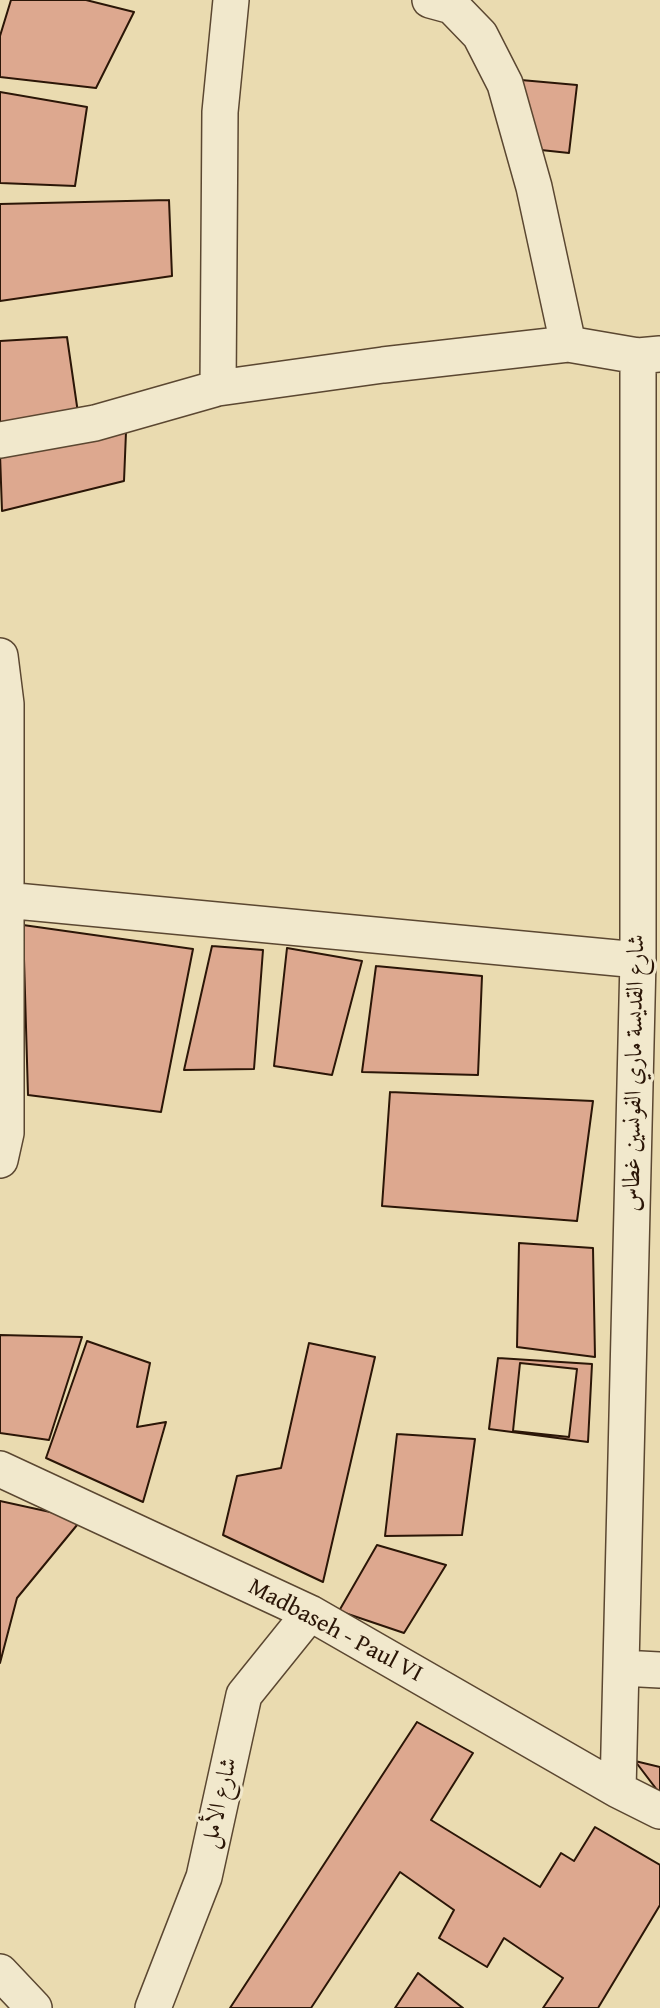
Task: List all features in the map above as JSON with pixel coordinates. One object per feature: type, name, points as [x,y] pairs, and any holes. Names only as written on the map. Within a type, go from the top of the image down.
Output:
[{"type":"street","points":[[218,388],[220,112],[229,0],[239,0]]},
{"type":"street","points":[[429,0],[453,6],[480,35]]},
{"type":"street","points":[[473,0],[480,35],[505,84],[534,187],[568,344]]},
{"type":"street","points":[[0,440],[94,423],[218,388],[383,365],[568,344],[649,355]]},
{"type":"street","name":"شارع القديسة ماري الفونسين غطاس","points":[[618,1790],[649,355]]},
{"type":"street","points":[[0,656],[6,704],[6,1133],[0,1160]]},
{"type":"street","points":[[5,900],[638,960]]},
{"type":"street","name":"Madbaseh - Paul VI","points":[[0,1469],[310,1613],[618,1790],[660,1811]]},
{"type":"street","name":"شارع الأمل","points":[[153,2008],[204,1877],[244,1695],[310,1613]]},
{"type":"street","points":[[621,1668],[660,1670]]},
{"type":"street","points":[[0,1972],[34,2008]]},
{"type":"building","points":[[11,0],[86,0],[134,12],[96,88],[0,77],[0,36]]},
{"type":"building","points":[[521,80],[577,85],[569,153],[513,147]]},
{"type":"building","points":[[0,92],[87,107],[75,186],[0,183]]},
{"type":"building","points":[[169,200],[172,276],[0,301],[0,204]]},
{"type":"building","points":[[67,337],[78,413],[0,426],[0,341]]},
{"type":"building","points":[[126,432],[124,481],[2,511],[0,454]]},
{"type":"building","points":[[23,925],[193,949],[161,1112],[28,1095]]},
{"type":"building","points":[[212,946],[263,950],[254,1069],[184,1070]]},
{"type":"building","points":[[287,948],[362,961],[332,1075],[274,1066]]},
{"type":"building","points":[[376,966],[482,976],[478,1075],[362,1072]]},
{"type":"building","points":[[390,1092],[593,1101],[577,1221],[382,1206]]},
{"type":"building","points":[[519,1243],[593,1248],[595,1357],[517,1347]]},
{"type":"building","points":[[0,1335],[82,1337],[49,1440],[0,1433]]},
{"type":"building","points":[[87,1341],[150,1363],[137,1427],[166,1422],[143,1502],[46,1458]]},
{"type":"building","points":[[309,1343],[375,1357],[323,1582],[223,1535],[237,1476],[281,1468]]},
{"type":"building","points":[[498,1358],[592,1364],[588,1442],[489,1429]]},
{"type":"building","points":[[520,1363],[577,1369],[569,1437],[513,1431]]},
{"type":"building","points":[[397,1434],[475,1439],[462,1535],[385,1536]]},
{"type":"building","points":[[0,1501],[82,1519],[17,1598],[0,1663]]},
{"type":"building","points":[[377,1545],[446,1565],[404,1633],[339,1611]]},
{"type":"building","points":[[417,1722],[473,1753],[431,1820],[540,1887],[561,1853],[574,1861],[595,1827],[660,1865],[660,1905],[598,2008],[543,2008],[563,1978],[504,1938],[487,1967],[439,1938],[454,1910],[400,1872],[311,2008],[230,2008]]},
{"type":"building","points":[[635,1761],[660,1767],[660,1794]]},
{"type":"building","points":[[418,1973],[463,2008],[395,2008]]}]
